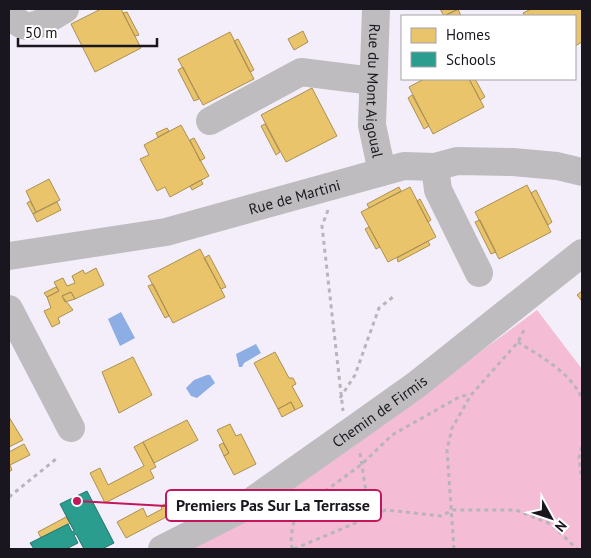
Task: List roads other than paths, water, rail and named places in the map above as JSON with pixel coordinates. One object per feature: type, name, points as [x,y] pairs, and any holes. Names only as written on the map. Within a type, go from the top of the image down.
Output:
[{"type":"street","points":[[9,10],[15,22],[26,27],[37,25],[65,9]]},
{"type":"street","name":"Rue du Mont Aigoual","points":[[376,9],[372,125],[382,172]]},
{"type":"street","points":[[210,121],[301,72],[373,81]]},
{"type":"street","name":"Rue de Martini","points":[[9,256],[166,232],[404,166],[435,167],[457,161],[513,162],[557,166],[582,172]]},
{"type":"street","points":[[435,167],[438,190],[479,273]]},
{"type":"street","name":"Chemin de Firmis","points":[[162,549],[239,510],[348,418],[416,385],[528,298],[582,253]]},
{"type":"street","points":[[9,309],[71,428]]},
{"type":"water","points":[[121,312],[135,338],[120,346],[108,319]]},
{"type":"water","points":[[256,344],[261,353],[244,363],[242,367],[239,367],[236,354]]},
{"type":"water","points":[[210,375],[215,383],[197,398],[191,396],[186,388],[194,380]]},
{"type":"place","name":"Premiers Pas Sur La Terrasse","points":[[77,501]]}]
